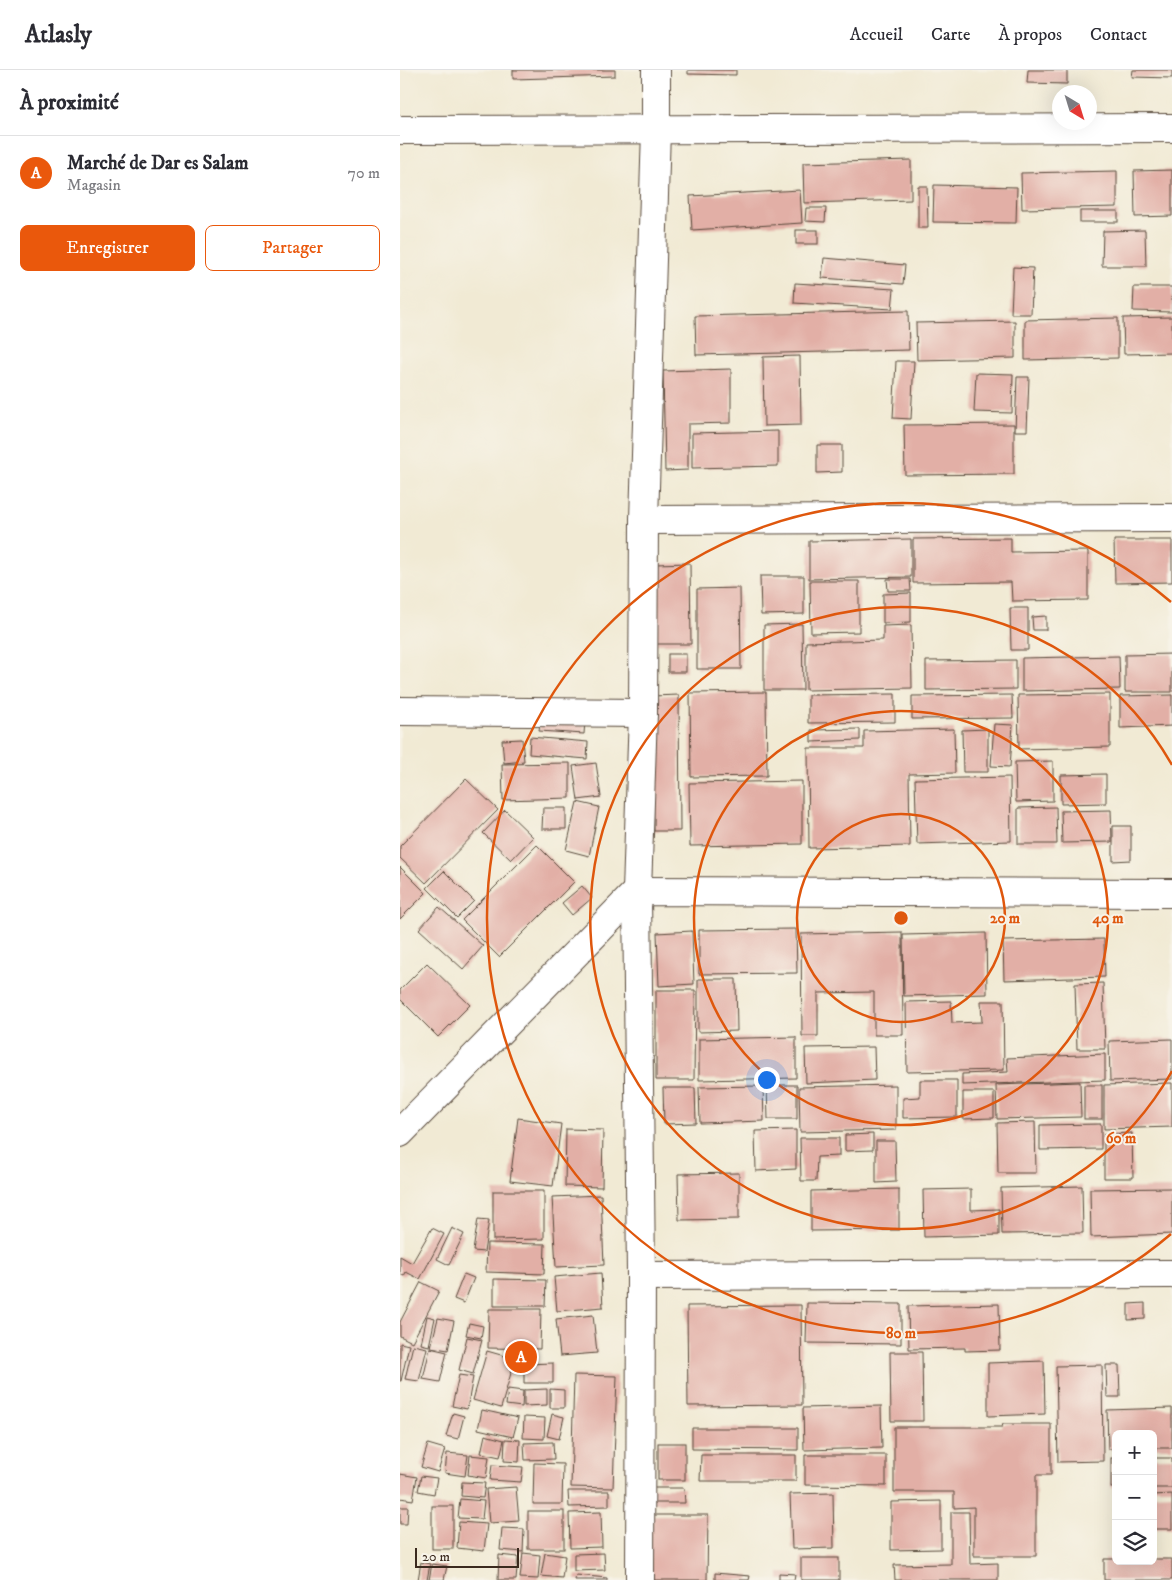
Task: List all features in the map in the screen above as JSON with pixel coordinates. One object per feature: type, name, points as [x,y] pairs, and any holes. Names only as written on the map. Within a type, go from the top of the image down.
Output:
[{"type":"street","points":[[640,1580],[641,1276],[637,891],[643,712],[644,520],[656,130],[656,70]]},
{"type":"street","points":[[400,130],[1172,128]]},
{"type":"street","points":[[644,520],[1172,518]]},
{"type":"street","points":[[400,711],[643,712]]},
{"type":"street","points":[[400,1133],[637,891],[1172,893]]},
{"type":"street","points":[[641,1276],[1172,1274]]},
{"type":"building","points":[[513,70],[615,70],[615,76],[513,79]]},
{"type":"building","points":[[688,70],[736,70],[736,75],[688,74]]},
{"type":"building","points":[[1028,70],[1067,70],[1067,84],[1027,83]]},
{"type":"building","points":[[1133,70],[1172,70],[1172,78],[1132,77]]},
{"type":"building","points":[[911,160],[911,200],[804,203],[803,163]]},
{"type":"building","points":[[1172,170],[1172,216],[1135,217],[1134,171]]},
{"type":"building","points":[[1117,171],[1117,207],[1022,209],[1021,173]]},
{"type":"building","points":[[934,185],[1017,187],[1016,223],[933,222]]},
{"type":"building","points":[[918,186],[927,186],[928,228],[918,228]]},
{"type":"building","points":[[800,190],[802,223],[692,230],[690,196]]},
{"type":"building","points":[[806,208],[826,208],[825,222],[805,221]]},
{"type":"building","points":[[1080,211],[1118,211],[1118,222],[1080,222]]},
{"type":"building","points":[[796,230],[818,230],[818,244],[796,244]]},
{"type":"building","points":[[1145,230],[1146,266],[1102,266],[1103,231]]},
{"type":"building","points":[[824,258],[905,265],[903,284],[822,278]]},
{"type":"building","points":[[1013,267],[1033,268],[1031,314],[1011,314]]},
{"type":"building","points":[[795,283],[894,289],[892,309],[794,303]]},
{"type":"building","points":[[1134,287],[1172,287],[1172,312],[1133,311]]},
{"type":"building","points":[[908,311],[909,350],[696,355],[695,316]]},
{"type":"building","points":[[1172,317],[1172,353],[1124,354],[1123,318]]},
{"type":"building","points":[[1118,318],[1118,358],[1025,360],[1025,320]]},
{"type":"building","points":[[1015,321],[1015,358],[917,360],[916,323]]},
{"type":"building","points":[[800,356],[801,425],[764,426],[763,357]]},
{"type":"building","points":[[896,361],[914,361],[911,419],[893,418]]},
{"type":"building","points":[[731,369],[731,423],[688,424],[688,470],[665,471],[663,371]]},
{"type":"building","points":[[976,373],[1013,374],[1012,413],[974,412]]},
{"type":"building","points":[[1017,377],[1029,377],[1027,431],[1015,431]]},
{"type":"building","points":[[1014,424],[1014,474],[905,475],[904,425]]},
{"type":"building","points":[[778,431],[778,466],[692,468],[692,433]]},
{"type":"building","points":[[817,445],[842,445],[842,472],[817,473]]},
{"type":"building","points":[[1011,538],[1011,552],[1088,551],[1088,600],[1012,601],[1011,582],[913,583],[913,539]]},
{"type":"building","points":[[911,539],[911,577],[809,579],[809,541]]},
{"type":"building","points":[[1114,540],[1172,540],[1172,582],[1115,583]]},
{"type":"building","points":[[690,563],[691,644],[656,644],[655,564]]},
{"type":"building","points":[[760,576],[804,576],[804,614],[761,615]]},
{"type":"building","points":[[887,579],[910,579],[911,591],[888,591]]},
{"type":"building","points":[[810,581],[859,581],[859,632],[811,633]]},
{"type":"building","points":[[740,588],[741,669],[697,669],[697,589]]},
{"type":"building","points":[[911,593],[911,622],[883,623],[883,594]]},
{"type":"building","points":[[1010,608],[1028,608],[1028,650],[1011,650]]},
{"type":"building","points":[[1046,616],[1046,630],[1033,630],[1032,617]]},
{"type":"building","points":[[802,624],[803,690],[764,690],[764,625]]},
{"type":"building","points":[[911,625],[912,688],[806,690],[806,642],[883,640],[883,626]]},
{"type":"building","points":[[668,654],[686,654],[686,672],[668,672]]},
{"type":"building","points":[[1172,654],[1172,692],[1125,692],[1125,655]]},
{"type":"building","points":[[1119,656],[1120,689],[1022,691],[1022,658]]},
{"type":"building","points":[[1016,660],[1016,689],[926,690],[926,661]]},
{"type":"building","points":[[766,692],[767,776],[691,777],[690,693]]},
{"type":"building","points":[[895,694],[895,722],[808,723],[808,695]]},
{"type":"building","points":[[1110,694],[1110,747],[1019,749],[1018,695]]},
{"type":"building","points":[[679,695],[680,831],[654,831],[652,696]]},
{"type":"building","points":[[1012,695],[1013,718],[912,719],[912,696]]},
{"type":"building","points":[[1172,695],[1172,726],[1120,728],[1120,696]]},
{"type":"building","points":[[541,717],[585,720],[584,734],[539,731]]},
{"type":"building","points":[[994,724],[1013,725],[1010,767],[991,766]]},
{"type":"building","points":[[860,729],[860,740],[811,742],[811,730]]},
{"type":"building","points":[[954,729],[955,773],[909,774],[910,846],[809,848],[808,748],[864,748],[864,731]]},
{"type":"building","points":[[988,729],[988,772],[963,772],[962,730]]},
{"type":"building","points":[[530,737],[588,742],[587,759],[529,754]]},
{"type":"building","points":[[522,739],[524,761],[504,763],[502,740]]},
{"type":"building","points":[[1053,761],[1053,801],[1016,802],[1015,762]]},
{"type":"building","points":[[570,763],[570,798],[503,800],[502,764]]},
{"type":"building","points":[[596,763],[601,797],[578,800],[573,766]]},
{"type":"building","points":[[1106,774],[1106,803],[1061,804],[1061,775]]},
{"type":"building","points":[[1010,777],[1011,841],[917,844],[915,779]]},
{"type":"building","points":[[466,779],[498,810],[426,883],[400,858],[400,846]]},
{"type":"building","points":[[802,781],[802,844],[690,846],[689,783]]},
{"type":"building","points":[[577,802],[599,807],[589,856],[566,850]]},
{"type":"building","points":[[1056,807],[1057,844],[1018,844],[1018,808]]},
{"type":"building","points":[[543,808],[566,808],[566,829],[542,829]]},
{"type":"building","points":[[505,810],[533,837],[511,860],[483,833]]},
{"type":"building","points":[[1111,810],[1112,842],[1062,843],[1061,811]]},
{"type":"building","points":[[1113,826],[1131,826],[1131,860],[1113,861]]},
{"type":"building","points":[[537,845],[574,882],[499,957],[462,920]]},
{"type":"building","points":[[400,867],[426,893],[400,919]]},
{"type":"building","points":[[444,871],[474,901],[457,918],[427,888]]},
{"type":"building","points":[[582,886],[592,898],[572,915],[562,903]]},
{"type":"building","points":[[439,907],[483,946],[463,969],[419,929]]},
{"type":"building","points":[[796,929],[797,973],[699,974],[699,930]]},
{"type":"building","points":[[692,931],[694,984],[659,986],[657,933]]},
{"type":"building","points":[[902,932],[903,1035],[874,1035],[874,992],[818,993],[818,1036],[802,1036],[801,934]]},
{"type":"building","points":[[986,933],[987,994],[904,996],[903,935]]},
{"type":"building","points":[[1104,939],[1105,977],[1004,980],[1003,941]]},
{"type":"building","points":[[427,963],[470,1005],[438,1037],[400,999],[400,990]]},
{"type":"building","points":[[698,979],[736,979],[737,1031],[698,1032]]},
{"type":"building","points":[[1103,983],[1105,1049],[1077,1049],[1075,984]]},
{"type":"building","points":[[656,990],[695,990],[694,1080],[656,1080]]},
{"type":"building","points":[[951,1001],[952,1023],[982,1022],[981,1001],[1003,1001],[1004,1070],[907,1072],[906,1002]]},
{"type":"building","points":[[796,1037],[796,1078],[699,1080],[699,1039]]},
{"type":"building","points":[[1172,1039],[1172,1079],[1110,1081],[1109,1041]]},
{"type":"building","points":[[874,1047],[875,1080],[806,1083],[805,1048]]},
{"type":"building","points":[[1105,1054],[1105,1080],[962,1085],[962,1074],[1008,1072],[1007,1058]]},
{"type":"building","points":[[920,1080],[957,1080],[957,1117],[903,1118],[903,1098],[920,1097]]},
{"type":"building","points":[[1080,1082],[1081,1117],[997,1119],[996,1085]]},
{"type":"building","points":[[1172,1083],[1172,1127],[1104,1129],[1104,1085]]},
{"type":"building","points":[[767,1085],[797,1085],[797,1119],[768,1119]]},
{"type":"building","points":[[896,1085],[896,1130],[800,1132],[799,1087]]},
{"type":"building","points":[[1084,1085],[1102,1085],[1102,1119],[1084,1119]]},
{"type":"building","points":[[763,1086],[764,1121],[700,1123],[699,1087]]},
{"type":"building","points":[[663,1088],[695,1088],[696,1123],[664,1124]]},
{"type":"building","points":[[963,1092],[994,1092],[994,1118],[963,1119]]},
{"type":"building","points":[[518,1118],[561,1124],[553,1186],[510,1181]]},
{"type":"building","points":[[1035,1122],[1036,1173],[998,1173],[997,1123]]},
{"type":"building","points":[[1101,1124],[1101,1149],[1040,1150],[1040,1125]]},
{"type":"building","points":[[566,1129],[603,1130],[602,1187],[565,1186]]},
{"type":"building","points":[[796,1130],[796,1169],[756,1171],[755,1131]]},
{"type":"building","points":[[1132,1133],[1133,1178],[1104,1178],[1104,1134]]},
{"type":"building","points":[[873,1134],[873,1150],[845,1151],[845,1135]]},
{"type":"building","points":[[800,1138],[839,1138],[839,1156],[817,1157],[816,1181],[801,1181]]},
{"type":"building","points":[[876,1141],[895,1141],[896,1182],[876,1183]]},
{"type":"building","points":[[739,1173],[739,1219],[679,1220],[678,1174]]},
{"type":"building","points":[[1082,1186],[1083,1233],[1002,1234],[1001,1188]]},
{"type":"building","points":[[1172,1188],[1172,1234],[1091,1237],[1090,1189]]},
{"type":"building","points":[[899,1189],[899,1230],[811,1231],[811,1191]]},
{"type":"building","points":[[971,1189],[971,1210],[999,1209],[999,1235],[924,1237],[923,1190]]},
{"type":"building","points":[[493,1191],[544,1191],[544,1239],[493,1240]]},
{"type":"building","points":[[601,1195],[604,1265],[556,1267],[552,1197]]},
{"type":"building","points":[[478,1219],[489,1220],[484,1252],[473,1251]]},
{"type":"building","points":[[432,1228],[444,1234],[420,1279],[406,1272],[404,1276],[400,1274],[400,1256],[412,1263]]},
{"type":"building","points":[[452,1228],[464,1234],[449,1265],[437,1259]]},
{"type":"building","points":[[487,1243],[545,1244],[544,1274],[486,1272]]},
{"type":"building","points":[[601,1273],[603,1307],[557,1311],[554,1277]]},
{"type":"building","points":[[464,1274],[474,1278],[464,1303],[454,1299]]},
{"type":"building","points":[[494,1279],[546,1280],[545,1306],[494,1306]]},
{"type":"building","points":[[421,1282],[439,1291],[412,1342],[400,1336],[400,1322]]},
{"type":"building","points":[[807,1303],[901,1304],[901,1344],[806,1343]]},
{"type":"building","points":[[1145,1303],[1145,1319],[1128,1320],[1128,1304]]},
{"type":"building","points":[[999,1304],[1000,1350],[965,1351],[965,1348],[909,1349],[908,1306]]},
{"type":"building","points":[[801,1305],[802,1405],[688,1406],[687,1306]]},
{"type":"building","points":[[489,1309],[541,1309],[540,1349],[488,1348]]},
{"type":"building","points":[[593,1315],[597,1353],[560,1356],[556,1319]]},
{"type":"building","points":[[427,1316],[435,1318],[429,1346],[421,1344]]},
{"type":"building","points":[[438,1318],[454,1321],[448,1350],[431,1347]]},
{"type":"building","points":[[469,1323],[483,1326],[481,1338],[466,1335]]},
{"type":"building","points":[[467,1337],[482,1340],[473,1374],[459,1370]]},
{"type":"building","points":[[400,1343],[409,1345],[401,1381],[400,1381]]},
{"type":"building","points":[[413,1345],[427,1348],[419,1381],[405,1379]]},
{"type":"building","points":[[430,1348],[447,1352],[440,1382],[423,1379]]},
{"type":"building","points":[[487,1351],[515,1359],[501,1408],[473,1400]]},
{"type":"building","points":[[890,1352],[922,1352],[923,1421],[891,1421]]},
{"type":"building","points":[[1044,1361],[1045,1414],[988,1416],[988,1363]]},
{"type":"building","points":[[553,1363],[553,1383],[524,1383],[524,1364]]},
{"type":"building","points":[[1102,1365],[1103,1461],[1058,1462],[1056,1366]]},
{"type":"building","points":[[1106,1365],[1119,1365],[1120,1397],[1107,1397]]},
{"type":"building","points":[[459,1375],[473,1377],[467,1409],[452,1406]]},
{"type":"building","points":[[574,1375],[617,1376],[613,1488],[571,1487]]},
{"type":"building","points":[[508,1389],[523,1391],[522,1407],[506,1405]]},
{"type":"building","points":[[547,1389],[547,1405],[524,1406],[524,1390]]},
{"type":"building","points":[[550,1389],[564,1390],[564,1408],[550,1408]]},
{"type":"building","points":[[881,1406],[882,1448],[804,1450],[803,1408]]},
{"type":"building","points":[[1172,1408],[1172,1448],[1157,1448],[1157,1430],[1112,1430],[1112,1449],[1108,1449],[1107,1410]]},
{"type":"building","points":[[482,1410],[518,1418],[513,1437],[478,1429]]},
{"type":"building","points":[[453,1413],[464,1416],[458,1439],[446,1436]]},
{"type":"building","points":[[552,1414],[564,1417],[559,1439],[547,1436]]},
{"type":"building","points":[[524,1417],[545,1418],[544,1439],[523,1438]]},
{"type":"building","points":[[1003,1424],[1051,1424],[1051,1475],[1036,1475],[1036,1556],[974,1556],[974,1507],[954,1508],[954,1492],[894,1492],[894,1427],[1002,1427]]},
{"type":"building","points":[[692,1428],[798,1428],[798,1450],[692,1449]]},
{"type":"building","points":[[485,1435],[504,1440],[500,1457],[481,1453]]},
{"type":"building","points":[[505,1439],[520,1440],[519,1462],[504,1461]]},
{"type":"building","points":[[553,1442],[554,1459],[525,1460],[524,1443]]},
{"type":"building","points":[[658,1443],[685,1443],[685,1480],[658,1480]]},
{"type":"building","points":[[428,1444],[445,1449],[438,1472],[421,1467]]},
{"type":"building","points":[[447,1453],[468,1455],[465,1476],[445,1473]]},
{"type":"building","points":[[470,1455],[489,1457],[486,1478],[468,1475]]},
{"type":"building","points":[[701,1455],[796,1455],[796,1481],[700,1481]]},
{"type":"building","points":[[805,1455],[886,1455],[886,1486],[805,1485]]},
{"type":"building","points":[[1111,1458],[1112,1458],[1112,1488]]},
{"type":"building","points":[[1157,1458],[1172,1458],[1172,1488],[1157,1488]]},
{"type":"building","points":[[534,1463],[563,1464],[562,1504],[533,1504]]},
{"type":"building","points":[[492,1465],[523,1467],[521,1482],[490,1480]]},
{"type":"building","points":[[400,1474],[417,1477],[413,1500],[400,1498]]},
{"type":"building","points":[[421,1476],[437,1478],[434,1494],[418,1491]]},
{"type":"building","points":[[462,1482],[485,1483],[483,1498],[461,1496]]},
{"type":"building","points":[[516,1487],[519,1521],[489,1523],[486,1489]]},
{"type":"building","points":[[652,1488],[684,1488],[685,1503],[652,1503]]},
{"type":"building","points":[[568,1491],[609,1491],[609,1506],[569,1507]]},
{"type":"building","points":[[833,1493],[834,1548],[792,1549],[790,1494]]},
{"type":"building","points":[[1172,1494],[1172,1529],[1157,1529],[1157,1495]]},
{"type":"building","points":[[460,1499],[484,1501],[482,1519],[458,1518]]},
{"type":"building","points":[[941,1501],[941,1549],[891,1550],[891,1502]]},
{"type":"building","points":[[432,1506],[453,1506],[453,1549],[432,1549]]},
{"type":"building","points":[[400,1507],[408,1507],[407,1524],[400,1524]]},
{"type":"building","points":[[528,1511],[564,1511],[564,1549],[528,1549]]},
{"type":"building","points":[[601,1512],[602,1547],[570,1548],[569,1513]]},
{"type":"building","points":[[951,1512],[969,1512],[970,1564],[998,1563],[998,1580],[895,1580],[894,1565],[951,1564]]},
{"type":"building","points":[[647,1515],[708,1515],[707,1580],[646,1580]]},
{"type":"building","points":[[459,1522],[487,1524],[484,1551],[457,1548]]},
{"type":"building","points":[[502,1528],[524,1529],[523,1552],[500,1550]]},
{"type":"building","points":[[523,1553],[540,1555],[538,1579],[520,1578]]},
{"type":"building","points":[[545,1553],[565,1556],[562,1578],[541,1576]]},
{"type":"building","points":[[604,1553],[605,1570],[574,1571],[574,1554]]},
{"type":"building","points":[[499,1555],[518,1557],[516,1580],[498,1580]]},
{"type":"building","points":[[801,1558],[839,1558],[839,1580],[801,1580]]},
{"type":"building","points":[[1104,1559],[1112,1559],[1112,1565],[1157,1565],[1157,1559],[1172,1559],[1172,1580],[1104,1580]]},
{"type":"building","points":[[421,1562],[430,1564],[427,1580],[418,1580]]},
{"type":"building","points":[[432,1564],[447,1566],[444,1580],[429,1580]]},
{"type":"building","points":[[715,1573],[750,1576],[749,1580],[715,1580]]},
{"type":"building","points":[[779,1573],[795,1574],[794,1580],[779,1580]]},
{"type":"building","points":[[576,1575],[607,1578],[607,1580],[575,1580]]},
{"type":"place","name":"Marché de Dar es Salam","points":[[521,1357]]}]
